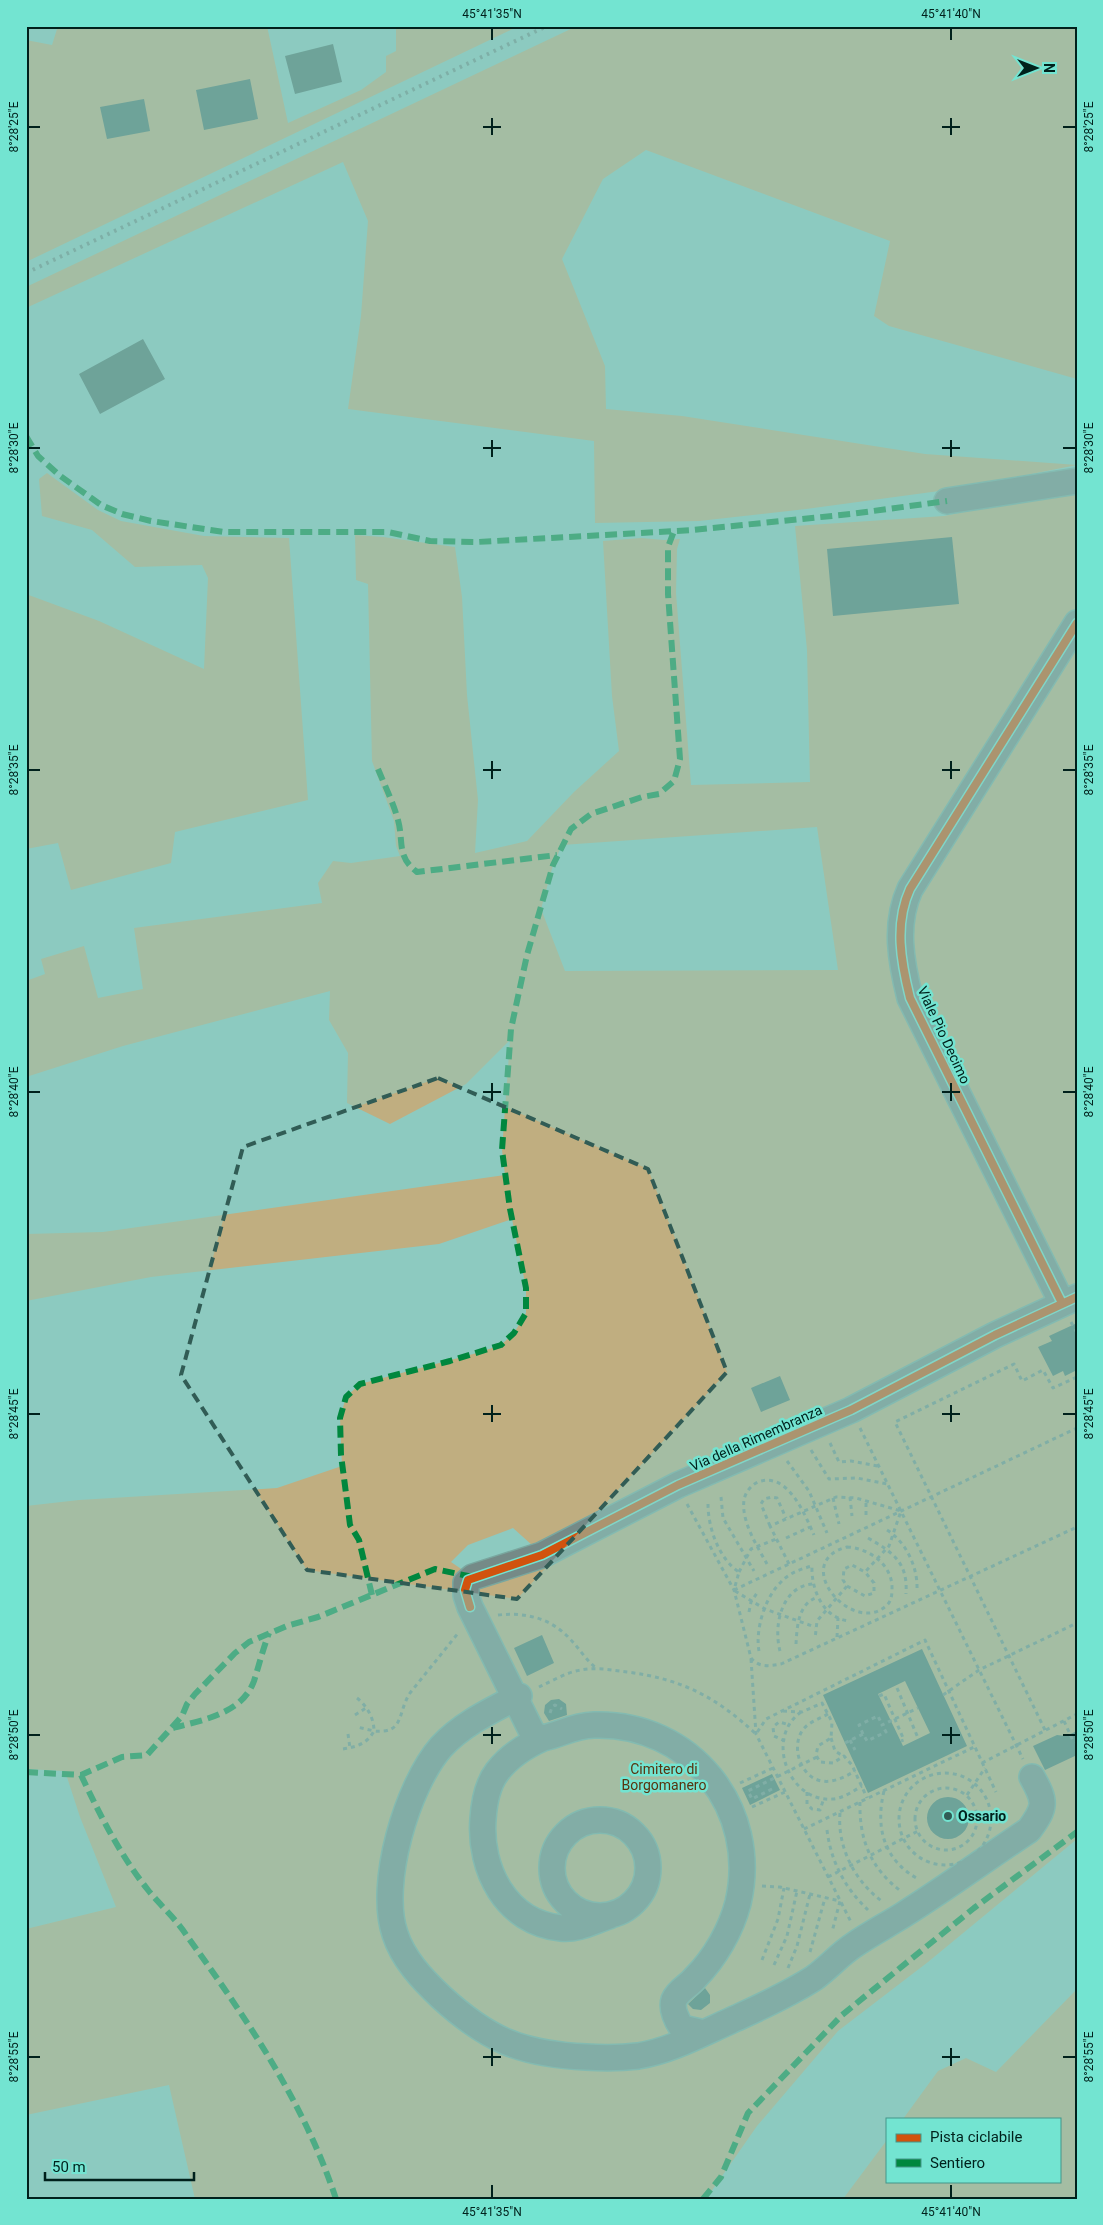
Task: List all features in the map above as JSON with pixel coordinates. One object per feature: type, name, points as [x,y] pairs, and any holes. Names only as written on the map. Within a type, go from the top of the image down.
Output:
[{"type":"street","points":[[947,500],[1077,480]]},
{"type":"street","name":"Viale Pio Decimo","points":[[1070,1300],[910,998],[903,971],[900,938],[903,903],[910,889],[1077,623]]},
{"type":"street","name":"Via della Rimembranza","points":[[473,1614],[465,1590],[468,1580],[542,1554],[678,1486],[851,1410],[995,1335],[1070,1300]]},
{"type":"street","points":[[473,1614],[517,1697],[533,1734],[543,1738]]},
{"type":"street","points":[[517,1697],[465,1727],[442,1746],[426,1767],[401,1825],[395,1852],[390,1897],[394,1932],[402,1950],[430,1987],[468,2022],[518,2047],[553,2055],[609,2058],[639,2056],[704,2033],[815,1978],[861,1941],[1029,1830],[1042,1812],[1043,1800],[1032,1777]]},
{"type":"street","points":[[609,1916],[582,1926],[562,1928],[544,1925],[514,1908],[499,1891],[483,1850],[482,1827],[484,1805],[496,1773],[518,1751],[566,1729],[594,1725],[627,1728],[649,1735],[682,1750],[712,1778],[726,1800],[742,1843],[743,1867],[738,1904],[723,1942],[697,1976],[681,1990],[674,2000],[673,2009],[682,2028],[704,2033]]},
{"type":"path","points":[[1045,1730],[894,1422],[1014,1364],[1022,1381],[1043,1370],[1053,1388],[1077,1377]]},
{"type":"path","points":[[851,1410],[1032,1777]]},
{"type":"path","points":[[734,1590],[1077,1428]]},
{"type":"path","points":[[829,1441],[839,1462],[851,1461],[879,1466]]},
{"type":"path","points":[[811,1450],[829,1479],[857,1478],[888,1484]]},
{"type":"path","points":[[787,1461],[802,1480],[827,1532]]},
{"type":"path","points":[[767,1564],[744,1511],[744,1499],[752,1486],[766,1482],[780,1485],[795,1499],[803,1510],[814,1535]]},
{"type":"path","points":[[678,1486],[734,1590],[751,1658],[756,1734]]},
{"type":"path","points":[[721,1497],[723,1518],[754,1571]]},
{"type":"path","points":[[770,1526],[815,1504],[833,1498],[850,1497],[866,1500],[901,1511]]},
{"type":"path","points":[[850,1497],[852,1516]]},
{"type":"path","points":[[786,1518],[776,1498],[764,1499],[761,1504],[763,1511],[789,1564]]},
{"type":"path","points":[[833,1498],[839,1524]]},
{"type":"path","points":[[866,1500],[866,1515]]},
{"type":"path","points":[[708,1504],[710,1526],[715,1540],[731,1566],[739,1572]]},
{"type":"path","points":[[866,1572],[886,1549],[894,1535],[901,1511]]},
{"type":"path","points":[[786,1538],[810,1527]]},
{"type":"path","points":[[751,1658],[759,1664],[775,1665],[1077,1527]]},
{"type":"path","points":[[887,1530],[894,1535],[912,1560],[917,1575],[917,1590]]},
{"type":"path","points":[[734,1590],[739,1572],[751,1549],[776,1538]]},
{"type":"path","points":[[868,1538],[886,1549],[902,1565],[906,1578],[906,1594]]},
{"type":"path","points":[[840,1548],[858,1548],[877,1559],[886,1567],[891,1579],[891,1598],[887,1605],[878,1611],[865,1612],[852,1609],[835,1598],[828,1589],[824,1575],[829,1557],[840,1548]]},
{"type":"path","points":[[797,1560],[801,1569]]},
{"type":"path","points":[[759,1651],[759,1629],[765,1609],[776,1586],[801,1569],[812,1566],[813,1584],[818,1597],[826,1608],[838,1618],[850,1621]]},
{"type":"path","points":[[847,1566],[858,1566],[866,1572],[874,1582],[874,1593],[865,1596],[847,1586],[842,1575],[847,1566]]},
{"type":"path","points":[[780,1651],[778,1628],[785,1602],[794,1591],[813,1584]]},
{"type":"path","points":[[815,1639],[816,1621],[847,1586]]},
{"type":"path","points":[[734,1590],[765,1609],[815,1627]]},
{"type":"path","points":[[750,1612],[751,1602],[757,1593]]},
{"type":"path","points":[[796,1644],[798,1622],[805,1607],[813,1598],[818,1597]]},
{"type":"path","points":[[357,1727],[374,1732],[388,1733],[392,1731],[400,1719],[405,1701],[414,1688],[473,1614],[514,1613],[546,1620],[570,1638],[596,1669]]},
{"type":"path","points":[[837,1638],[838,1618]]},
{"type":"path","points":[[944,1695],[979,1670],[1077,1623]]},
{"type":"path","points":[[756,1734],[766,1719],[925,1640],[996,1792]]},
{"type":"path","points":[[517,1697],[580,1670],[596,1669],[659,1677],[690,1687],[728,1709],[756,1734],[861,1941]]},
{"type":"path","points":[[896,1688],[918,1738]]},
{"type":"path","points":[[879,1696],[884,1694],[904,1740],[900,1742]]},
{"type":"path","points":[[342,1749],[350,1748],[366,1741],[374,1732],[374,1723],[366,1708],[357,1698]]},
{"type":"path","points":[[862,1786],[840,1798],[824,1798],[807,1792],[797,1785],[788,1771],[784,1754],[785,1741],[790,1725],[802,1712],[822,1703],[832,1722],[831,1738],[835,1751],[853,1764],[867,1798]]},
{"type":"path","points":[[355,1715],[366,1708]]},
{"type":"path","points":[[882,1725],[918,1708]]},
{"type":"path","points":[[782,1711],[802,1712]]},
{"type":"path","points":[[828,1714],[812,1721],[801,1732],[798,1753],[802,1765],[809,1776],[820,1781],[837,1779],[855,1771]]},
{"type":"path","points":[[982,1763],[1077,1714]]},
{"type":"path","points":[[878,1716],[886,1732],[867,1742],[863,1734],[859,1726],[878,1716]]},
{"type":"path","points":[[1064,1721],[1074,1743]]},
{"type":"path","points":[[785,1741],[774,1736],[773,1727],[779,1722],[790,1725]]},
{"type":"path","points":[[348,1734],[350,1748]]},
{"type":"path","points":[[845,1743],[863,1734]]},
{"type":"path","points":[[831,1738],[818,1746],[817,1757],[820,1762],[829,1764],[844,1756]]},
{"type":"path","points":[[850,1740],[854,1750]]},
{"type":"path","points":[[804,1829],[974,1746]]},
{"type":"path","points":[[772,1789],[752,1799],[748,1791],[817,1757]]},
{"type":"path","points":[[739,1784],[773,1768]]},
{"type":"path","points":[[967,1795],[985,1768]]},
{"type":"path","points":[[948,1772],[962,1776],[974,1783],[986,1800],[991,1820],[986,1839],[973,1855],[955,1864],[934,1864],[916,1854],[903,1839],[899,1825],[902,1803],[909,1790],[923,1778],[948,1772]]},
{"type":"path","points":[[920,1773],[923,1778]]},
{"type":"path","points":[[946,1787],[953,1788],[967,1795],[974,1805],[977,1817],[973,1835],[965,1844],[953,1849],[941,1849],[925,1842],[918,1831],[915,1816],[925,1796],[946,1787]]},
{"type":"path","points":[[884,1791],[880,1822],[881,1833],[886,1847],[899,1866],[918,1879],[925,1881]]},
{"type":"path","points":[[743,1811],[785,1792]]},
{"type":"path","points":[[807,1792],[807,1804],[812,1809],[820,1810],[824,1798]]},
{"type":"path","points":[[860,1802],[861,1833],[869,1856],[884,1876],[909,1895]]},
{"type":"path","points":[[840,1812],[840,1830],[851,1865],[873,1895],[889,1905]]},
{"type":"path","points":[[828,1830],[831,1853],[838,1872],[850,1891],[874,1914]]},
{"type":"path","points":[[828,1877],[918,1831]]},
{"type":"path","points":[[761,1886],[784,1888],[840,1901]]},
{"type":"path","points":[[762,1960],[775,1926],[784,1888]]},
{"type":"path","points":[[774,1966],[787,1936],[797,1891]]},
{"type":"path","points":[[788,1968],[797,1946],[810,1894]]},
{"type":"path","points":[[808,1958],[820,1923],[825,1898]]},
{"type":"path","points":[[831,1936],[840,1901]]},
{"type":"highlighted area","points":[[438,1078],[648,1169],[727,1372],[517,1599],[307,1570],[181,1375],[243,1147]]},
{"type":"green space","points":[[58,26],[267,26],[288,123],[361,90],[386,72],[386,56],[396,51],[396,26],[519,26],[26,262],[26,40],[52,45]]},
{"type":"green space","points":[[577,26],[1077,26],[1077,379],[889,326],[874,316],[890,241],[646,150],[603,179],[562,259],[605,366],[606,409],[682,416],[925,454],[1077,465],[954,489],[806,509],[699,521],[595,523],[594,441],[348,409],[361,316],[368,221],[343,162],[26,308],[26,287]]},
{"type":"green space","points":[[47,473],[98,510],[121,521],[204,536],[289,538],[308,800],[175,832],[171,863],[71,890],[58,843],[26,849],[26,594],[99,621],[204,669],[208,578],[202,565],[135,567],[92,530],[42,516],[39,479]]},
{"type":"green space","name":"Cimitero di Borgomanero","points":[[1077,490],[1077,1839],[928,1962],[838,2031],[757,2126],[706,2199],[195,2199],[169,2085],[26,2115],[26,1929],[116,1907],[80,1817],[65,1771],[26,1769],[26,1506],[79,1500],[277,1488],[342,1466],[340,1418],[346,1397],[360,1384],[501,1345],[514,1333],[526,1313],[526,1288],[512,1219],[439,1244],[151,1277],[26,1301],[26,1234],[103,1232],[505,1175],[502,1150],[510,1040],[466,1084],[390,1124],[347,1103],[348,1053],[329,1020],[330,991],[123,1046],[26,1077],[26,981],[45,974],[41,959],[84,946],[98,998],[143,989],[134,928],[322,903],[318,883],[333,861],[351,863],[400,856],[396,846],[394,821],[372,761],[368,584],[356,580],[355,535],[455,547],[462,597],[467,695],[478,800],[475,853],[527,841],[574,792],[619,751],[612,696],[603,541],[641,538],[680,539],[677,549],[676,593],[691,785],[810,782],[807,650],[795,526],[944,516]],"holes":[[[817,827],[838,970],[565,971],[541,909],[553,865],[562,845]],[[513,1528],[542,1554],[473,1577],[451,1562],[468,1545]]]},
{"type":"green space","points":[[1077,1989],[1077,2199],[843,2199],[886,2141],[886,2182],[1060,2182],[1060,2118],[904,2118],[938,2071],[966,2058],[996,2072]]},
{"type":"building","points":[[333,44],[342,82],[295,94],[285,56]]},
{"type":"building","points":[[250,79],[258,119],[204,130],[196,90]]},
{"type":"building","points":[[144,99],[150,131],[107,139],[100,107]]},
{"type":"building","points":[[143,339],[165,379],[100,414],[79,374]]},
{"type":"building","points":[[952,537],[959,604],[833,616],[827,549]]},
{"type":"building","points":[[1077,1323],[1077,1370],[1065,1376],[1063,1371],[1053,1376],[1038,1347],[1052,1341],[1049,1336]]},
{"type":"building","points":[[780,1376],[790,1400],[761,1412],[751,1388]]},
{"type":"building","points":[[542,1635],[554,1663],[527,1676],[514,1648]]},
{"type":"building","points":[[922,1649],[967,1746],[868,1793],[823,1695]],"holes":[[[905,1681],[930,1733],[903,1746],[878,1694]]]},
{"type":"building","points":[[559,1699],[566,1704],[567,1715],[549,1721],[544,1713],[545,1705],[551,1700]]},
{"type":"building","points":[[1077,1731],[1077,1755],[1045,1770],[1033,1746],[1057,1735],[1066,1736]]},
{"type":"building","points":[[772,1774],[780,1790],[750,1805],[742,1788]]},
{"type":"building","name":"Ossario","points":[[944,1797],[952,1797],[963,1803],[969,1818],[963,1833],[952,1839],[944,1839],[933,1833],[927,1822],[927,1814],[933,1803]]},
{"type":"building","points":[[705,1988],[710,1995],[710,2003],[701,2010],[693,2009],[688,2004]]},
{"type":"railway","points":[[26,273],[547,26]]},
{"type":"marked path","points":[[26,436],[38,456],[59,475],[101,505],[122,514],[151,521],[224,532],[388,532],[430,541],[477,542],[693,530],[851,514],[947,501]]},
{"type":"marked path","points":[[372,1595],[359,1540],[350,1525],[341,1455],[340,1418],[346,1397],[360,1384],[450,1361],[501,1345],[514,1333],[526,1313],[526,1288],[510,1209],[502,1150],[511,1029],[527,955],[553,865],[571,829],[591,814],[642,797],[659,794],[674,781],[680,759],[668,594],[668,547],[674,531]]},
{"type":"marked path","points":[[378,769],[398,820],[403,854],[410,866],[417,872],[557,855]]},
{"type":"marked path","points":[[26,1772],[81,1775],[122,1757],[147,1755],[182,1716],[187,1704],[195,1694],[235,1653],[249,1642],[287,1626],[318,1617],[435,1569],[473,1577]]},
{"type":"marked path","points":[[173,1728],[220,1714],[240,1701],[254,1681],[269,1633]]},
{"type":"marked path","points":[[81,1775],[103,1820],[128,1863],[148,1890],[183,1930],[231,1998],[272,2062],[308,2129],[336,2199]]},
{"type":"marked path","points":[[703,2199],[721,2177],[748,2113],[842,2015],[974,1908],[1077,1832]]},
{"type":"cycle path","points":[[1062,1303],[910,998],[902,957],[901,929],[905,902],[910,889],[1077,623]]},
{"type":"cycle path","points":[[470,1607],[465,1590],[468,1580],[542,1555],[678,1485],[851,1410],[995,1335],[1077,1297]]},
{"type":"place","name":"Ossario","points":[[948,1816]]}]
